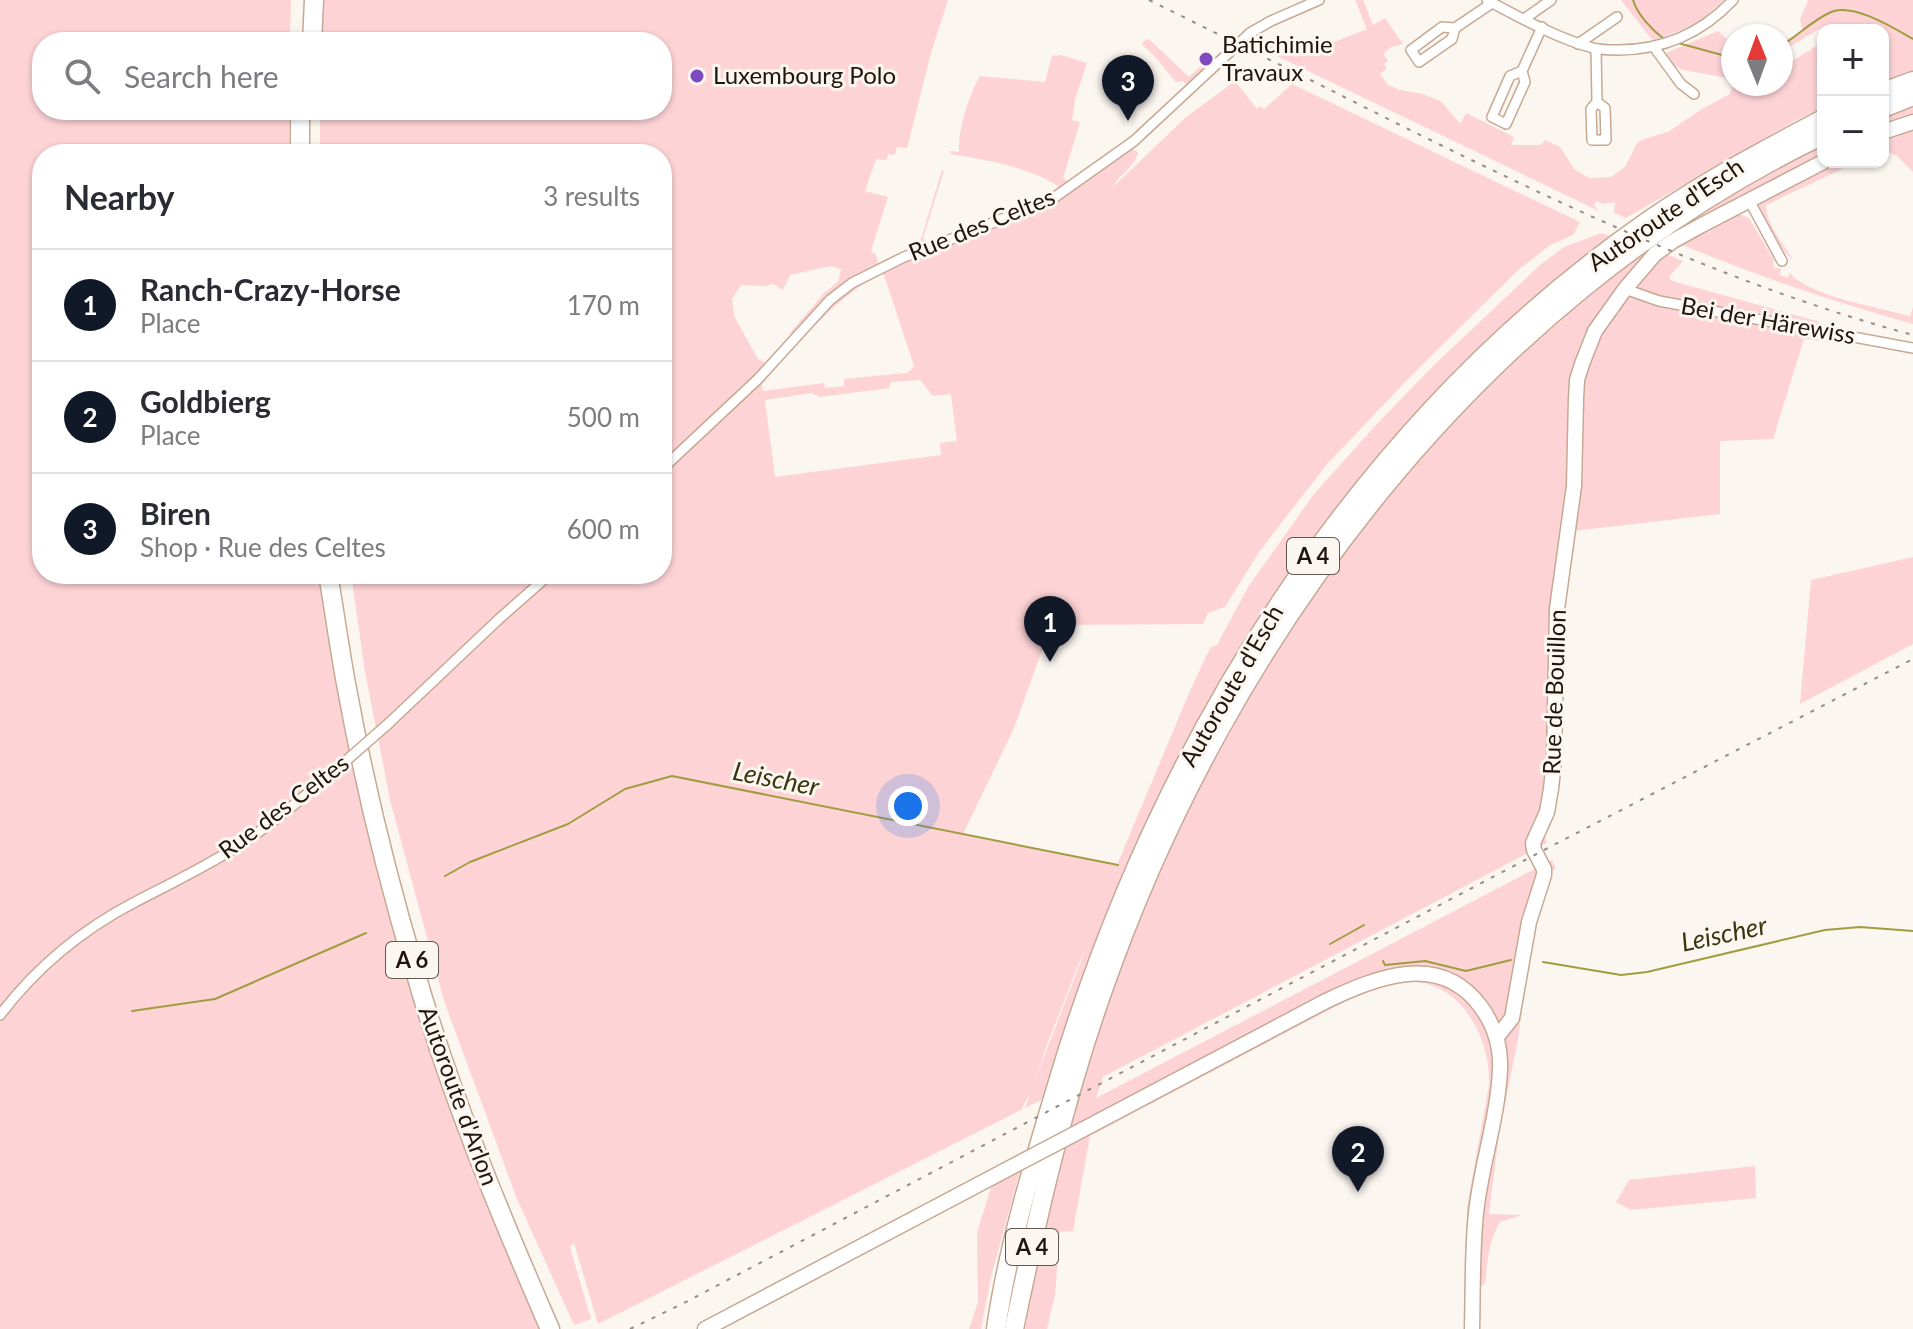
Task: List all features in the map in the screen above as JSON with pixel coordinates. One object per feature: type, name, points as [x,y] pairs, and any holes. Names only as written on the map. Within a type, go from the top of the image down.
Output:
[{"type":"highway","points":[[302,32],[303,0]]},
{"type":"highway","points":[[312,32],[314,0]]},
{"type":"highway","points":[[1889,90],[1913,81]]},
{"type":"highway","points":[[1889,106],[1913,96]]},
{"type":"highway","points":[[300,120],[300,144]]},
{"type":"highway","points":[[311,120],[311,144]]},
{"type":"highway","name":"Autoroute d'Esch","points":[[994,1329],[1028,1182],[1065,1059],[1125,894],[1183,769],[1216,707],[1292,585],[1334,527],[1414,429],[1499,342],[1606,252],[1650,220],[1750,157],[1817,122]]},
{"type":"highway","name":"Autoroute d'Esch","points":[[1016,1324],[1046,1180],[1068,1097],[1105,983],[1144,887],[1193,781],[1241,694],[1299,600],[1344,537],[1429,434],[1554,312],[1661,230],[1730,185],[1817,138]]},
{"type":"highway","name":"Autoroute d'Arlon","points":[[330,584],[364,774],[415,972],[443,1062],[479,1159],[550,1329]]},
{"type":"highway","name":"Autoroute d'Arlon","points":[[342,584],[375,771],[426,967],[489,1154],[562,1329]]},
{"type":"main road","points":[[1889,130],[1913,122]]},
{"type":"main road","name":"Rue de Bouillon","points":[[1497,1037],[1512,1018],[1529,922],[1544,875],[1533,843],[1547,812],[1554,761],[1555,637],[1574,486],[1577,380],[1595,331],[1655,254],[1673,241],[1817,165]]},
{"type":"main road","points":[[705,1329],[1326,1001],[1387,977],[1422,973],[1449,980],[1464,990],[1489,1018],[1497,1037],[1500,1067],[1498,1091],[1476,1213],[1472,1329]]},
{"type":"street","name":"Rue des Celtes","points":[[672,460],[758,379],[830,300],[852,283],[904,257],[1055,197],[1134,141],[1250,33],[1319,0]]},
{"type":"street","points":[[1524,19],[1551,0]]},
{"type":"street","points":[[1455,28],[1442,27],[1411,50],[1419,62],[1452,39],[1455,28],[1489,1],[1578,44],[1596,49],[1632,50],[1659,46],[1685,37],[1701,28],[1733,0]]},
{"type":"street","points":[[1578,44],[1617,17]]},
{"type":"street","points":[[1522,71],[1510,76],[1492,117],[1506,124],[1525,82],[1522,71],[1542,27]]},
{"type":"street","points":[[1659,46],[1681,84],[1694,94]]},
{"type":"street","points":[[1596,49],[1597,102]]},
{"type":"street","points":[[1749,200],[1782,261]]},
{"type":"street","name":"Bei der Härewiss","points":[[1625,289],[1659,301],[1913,348]]},
{"type":"street","name":"Rue des Celtes","points":[[0,1015],[19,990],[79,936],[239,845],[300,799],[389,723],[539,584]]},
{"type":"shaded area","points":[[0,0],[291,0],[290,32],[32,32],[32,120],[289,120],[289,144],[32,144],[32,584],[321,584],[349,750],[406,975],[461,1140],[539,1329],[0,1329]]},
{"type":"shaded area","points":[[323,0],[948,0],[907,148],[897,147],[895,155],[888,154],[887,160],[876,159],[865,191],[888,197],[871,251],[878,263],[905,251],[904,256],[923,249],[913,243],[921,239],[942,170],[923,238],[927,242],[1030,202],[1059,187],[1022,170],[951,154],[950,151],[959,152],[965,112],[980,76],[1045,82],[1052,56],[1061,55],[1087,63],[1075,99],[1072,120],[1080,122],[1063,178],[1070,187],[1134,141],[1132,149],[1138,152],[1137,157],[1113,187],[1185,118],[1235,81],[1257,109],[1260,106],[1264,109],[1292,84],[1580,222],[1573,235],[1550,245],[1517,271],[1327,464],[1259,552],[1225,607],[1208,613],[1203,624],[1048,625],[1049,631],[1014,728],[963,834],[1117,865],[1210,648],[1217,645],[1248,587],[1314,494],[1434,365],[1540,265],[1564,247],[1601,233],[1610,236],[1456,370],[1292,565],[1208,702],[1129,865],[1043,1099],[1025,1108],[1031,1091],[1021,1110],[598,1324],[574,1243],[570,1247],[591,1319],[574,1325],[517,1199],[444,1001],[390,800],[365,672],[352,584],[672,584],[672,144],[320,144],[320,120],[672,120],[672,32],[321,32]],"holes":[[[830,266],[841,269],[838,282],[824,293],[790,333],[772,356],[777,357],[770,365],[758,359],[734,316],[732,299],[741,285],[773,284],[783,290],[790,275]],[[883,274],[886,281],[914,366],[911,370],[844,379],[844,386],[825,388],[824,383],[763,391],[762,384],[830,310]],[[920,380],[933,396],[951,394],[957,441],[940,443],[941,455],[775,477],[765,400],[811,393],[820,397],[889,388],[891,382]],[[1084,953],[1034,1083],[1048,1042]]]},
{"type":"shaded area","points":[[1355,0],[1363,0],[1373,25],[1385,18],[1403,44],[1385,52],[1388,61],[1384,64],[1387,68],[1380,74],[1388,85],[1442,102],[1460,124],[1466,113],[1514,137],[1511,145],[1541,145],[1545,140],[1560,147],[1575,170],[1590,178],[1611,177],[1625,167],[1637,143],[1668,132],[1726,96],[1793,96],[1793,61],[1817,46],[1817,111],[1626,218],[1614,213],[1615,202],[1603,204],[1597,201],[1594,205],[1599,211],[1250,43],[1259,38],[1296,57],[1367,29]]},
{"type":"shaded area","points":[[1621,0],[1724,0],[1697,24],[1653,41]]},
{"type":"shaded area","points":[[1808,0],[1913,0],[1913,71],[1889,80],[1889,24],[1817,24],[1817,30],[1793,45],[1793,37],[1803,32],[1800,20]]},
{"type":"shaded area","points":[[1718,31],[1721,34],[1721,77],[1683,70],[1668,62],[1666,53]]},
{"type":"shaded area","points":[[1149,39],[1189,77],[1211,56],[1213,60],[1186,84],[1176,82],[1142,45]]},
{"type":"shaded area","points":[[1913,104],[1913,117],[1889,125],[1889,114]]},
{"type":"shaded area","points":[[1913,127],[1913,172],[1896,155],[1889,153],[1889,135]]},
{"type":"shaded area","points":[[1817,146],[1817,159],[1663,237],[1724,197]]},
{"type":"shaded area","points":[[1821,168],[1844,168],[1766,205],[1772,227],[1794,261],[1762,218],[1760,204],[1769,195]]},
{"type":"shaded area","points":[[1734,215],[1749,218],[1774,260],[1773,267],[1781,269],[1780,275],[1788,278],[1790,273],[1799,281],[1828,295],[1864,305],[1910,316],[1913,307],[1913,324],[1795,287],[1680,244]]},
{"type":"shaded area","points":[[1650,247],[1683,261],[1669,277],[1672,281],[1817,321],[1844,339],[1844,344],[1804,339],[1773,439],[1720,441],[1720,514],[1573,531],[1561,609],[1557,790],[1550,827],[1545,835],[1547,843],[1103,1077],[1096,1098],[1552,860],[1556,869],[1551,871],[1534,921],[1489,1214],[1522,1215],[1500,1222],[1496,1229],[1485,1283],[1473,1294],[1466,1294],[1467,1207],[1489,1085],[1484,1049],[1478,1031],[1456,1000],[1424,983],[1395,983],[1347,1001],[1090,1136],[1073,1231],[1060,1232],[1055,1295],[1047,1329],[1025,1329],[1057,1169],[1098,1030],[1127,951],[1177,833],[1214,758],[1276,649],[1338,558],[1400,480],[1460,412],[1585,296]]},
{"type":"shaded area","points":[[1913,557],[1913,644],[1800,704],[1811,580]]},
{"type":"shaded area","points":[[1755,1166],[1756,1198],[1631,1210],[1616,1202],[1629,1180]]},
{"type":"shaded area","points":[[1020,1171],[991,1277],[981,1329],[969,1329],[978,1302],[977,1232],[993,1182]]},
{"type":"waterway","points":[[1633,0],[1638,11],[1664,39]]},
{"type":"waterway","points":[[1793,37],[1829,13],[1849,10],[1872,17],[1913,39]]},
{"type":"waterway","points":[[1678,43],[1721,55]]},
{"type":"waterway","name":"Leischer","points":[[445,876],[470,862],[568,824],[625,789],[672,776],[1118,865]]},
{"type":"waterway","name":"Leischer","points":[[1330,944],[1364,925]]},
{"type":"waterway","name":"Leischer","points":[[1543,962],[1621,975],[1647,972],[1825,930],[1860,927],[1913,931]]},
{"type":"waterway","name":"Leischer","points":[[132,1011],[215,999],[366,933]]},
{"type":"waterway","name":"Leischer","points":[[1383,961],[1385,965],[1425,961],[1466,971],[1511,960]]},
{"type":"railway","points":[[1149,0],[1590,216],[1781,294],[1913,335]]},
{"type":"railway","points":[[630,1329],[1913,659]]},
{"type":"place","name":"Batichimie Travaux","points":[[1206,59]]},
{"type":"place","name":"Luxembourg Polo","points":[[697,76]]},
{"type":"place","name":"Biren","points":[[1128,121]]},
{"type":"place","name":"Ranch-Crazy-Horse","points":[[1050,662]]},
{"type":"place","name":"Goldbierg","points":[[1358,1192]]}]
